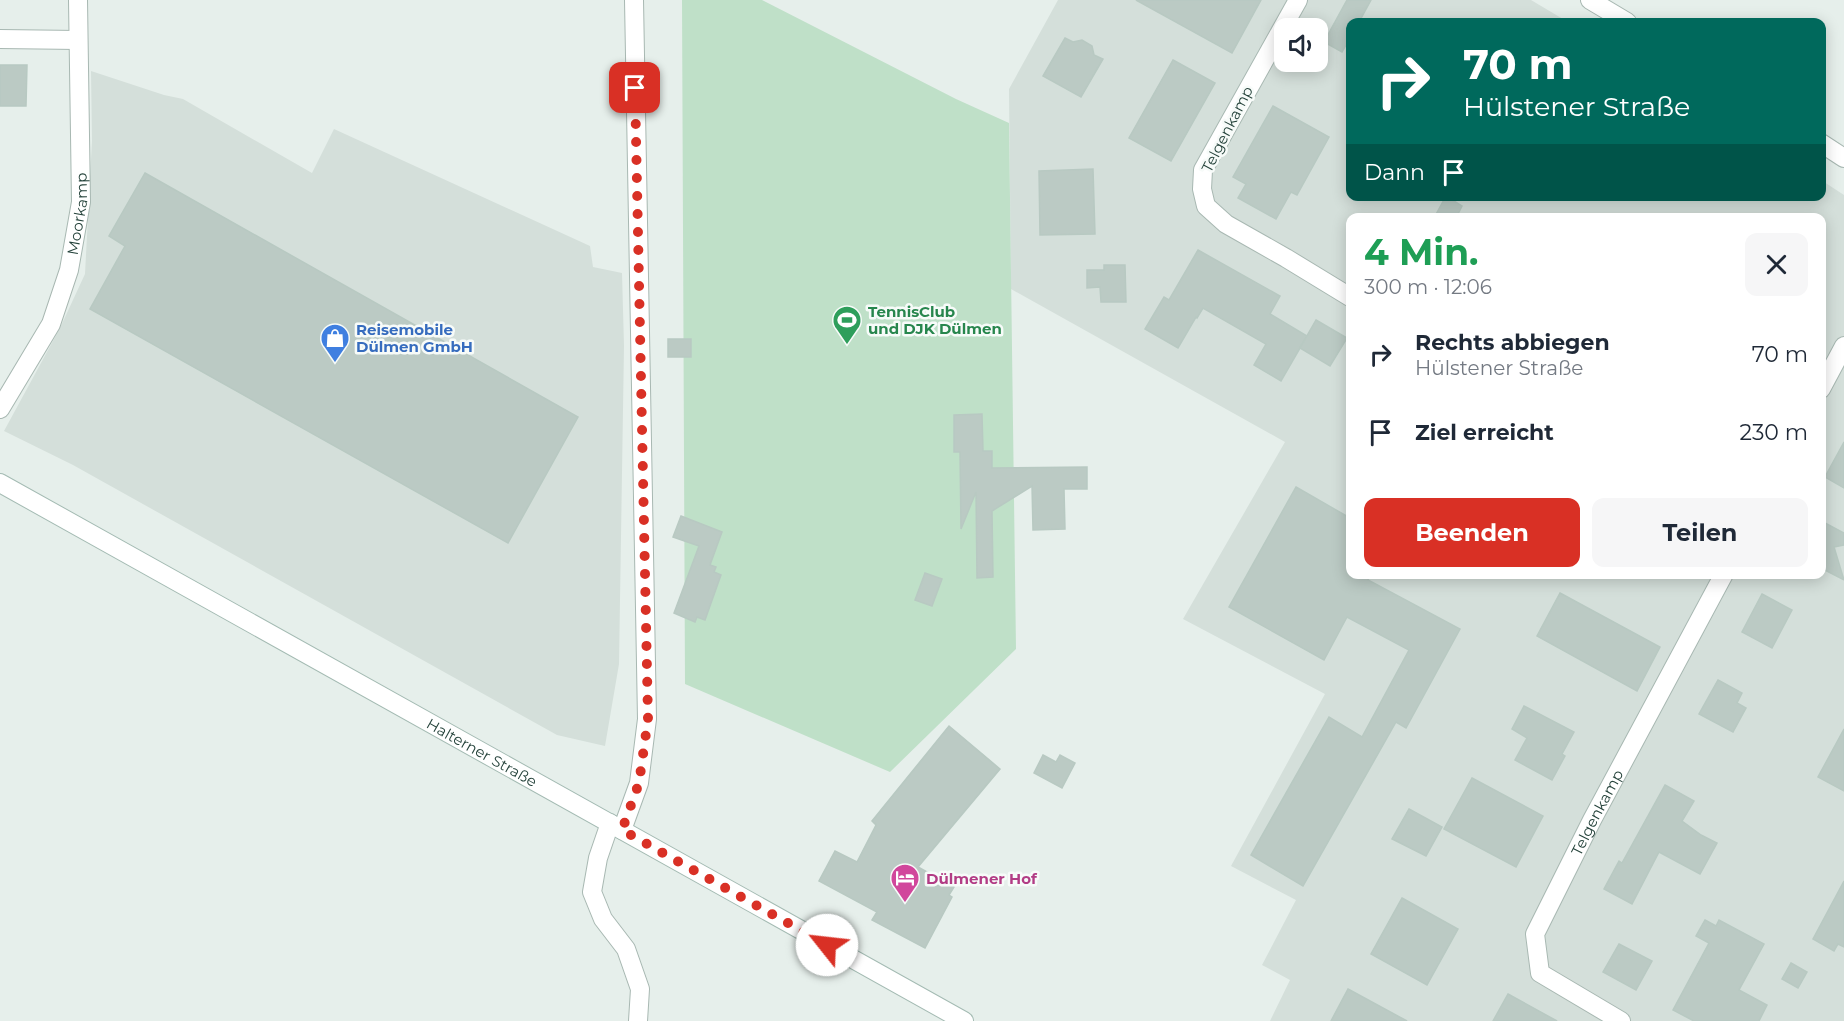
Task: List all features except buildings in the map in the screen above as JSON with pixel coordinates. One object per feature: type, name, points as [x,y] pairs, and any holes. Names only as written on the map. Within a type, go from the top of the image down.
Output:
[{"type":"street","name":"Moorkamp","points":[[0,409],[51,324],[69,270],[81,202],[78,0]]},
{"type":"street","points":[[634,0],[648,719],[639,783],[598,858],[592,892],[603,919],[626,949],[640,989],[638,1021]]},
{"type":"street","name":"Telgenkamp","points":[[1298,0],[1203,170],[1202,189],[1206,206],[1226,224],[1346,295]]},
{"type":"street","points":[[1590,0],[1620,18]]},
{"type":"street","points":[[0,39],[78,40]]},
{"type":"street","points":[[1826,146],[1844,158]]},
{"type":"street","points":[[1826,380],[1844,346]]},
{"type":"street","name":"Halterner Straße","points":[[0,483],[964,1021]]},
{"type":"street","name":"Telgenkamp","points":[[1621,1021],[1540,973],[1535,934],[1592,820],[1721,579]]},
{"type":"shaded area","points":[[1058,0],[1531,0],[1561,18],[1346,18],[1346,201],[1826,201],[1826,183],[1844,195],[1844,1021],[1270,1021],[1290,980],[1262,965],[1296,900],[1231,866],[1325,694],[1183,619],[1285,442],[1011,289],[1009,89]]},
{"type":"shaded area","points":[[91,71],[183,99],[312,173],[334,129],[590,246],[593,267],[622,273],[624,346],[619,664],[605,746],[557,735],[73,465],[4,431],[60,328],[85,274],[92,141]]},
{"type":"green space","name":"TennisClub und DJK Dülmen","points":[[682,0],[762,0],[956,99],[1009,123],[1016,649],[890,772],[685,684]]},
{"type":"place","name":"TennisClub und DJK Dülmen","points":[[847,346]]},
{"type":"place","name":"Reisemobile Dülmen GmbH","points":[[335,364]]},
{"type":"place","name":"Dülmener Hof","points":[[905,904]]},
{"type":"route","points":[[635,88],[648,719],[639,783],[622,830],[827,945]]}]
